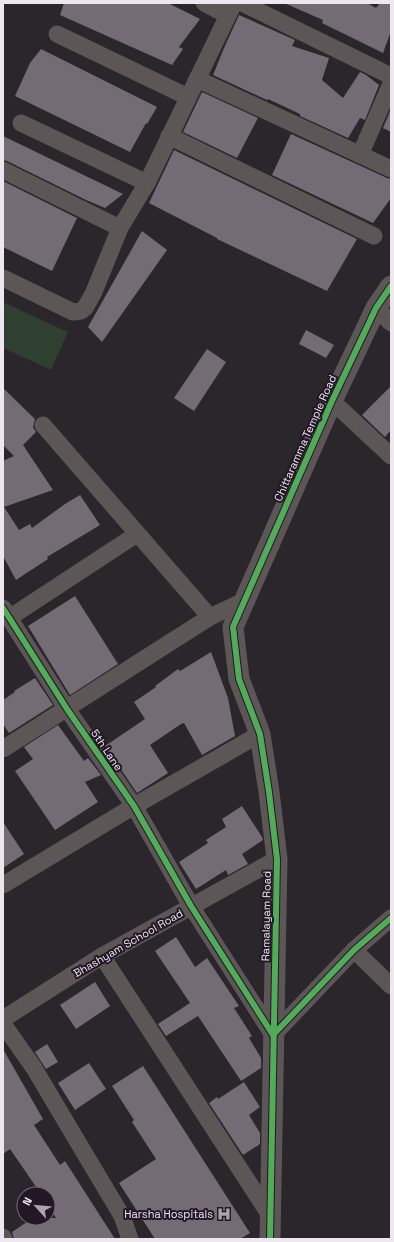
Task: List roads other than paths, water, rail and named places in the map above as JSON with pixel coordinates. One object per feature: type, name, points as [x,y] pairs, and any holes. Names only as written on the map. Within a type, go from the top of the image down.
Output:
[{"type":"street","points":[[3,278],[73,312],[81,311],[85,308],[93,294],[120,228],[147,183],[231,9],[204,3]]},
{"type":"street","points":[[242,3],[391,76]]},
{"type":"street","points":[[57,34],[188,96]]},
{"type":"street","points":[[197,78],[391,169]]},
{"type":"street","points":[[360,155],[391,84]]},
{"type":"street","points":[[21,123],[147,183]]},
{"type":"street","points":[[169,136],[374,236]]},
{"type":"street","points":[[3,170],[120,228]]},
{"type":"street","name":"Chittaramma Temple Road","points":[[244,602],[332,401],[376,308],[391,286]]},
{"type":"street","points":[[376,308],[391,323]]},
{"type":"street","points":[[332,401],[391,456]]},
{"type":"street","points":[[43,425],[70,454],[137,534],[210,617]]},
{"type":"street","points":[[6,613],[137,534]]},
{"type":"street","points":[[3,749],[210,617],[244,602]]},
{"type":"street","name":"Ramalayam Road","points":[[244,602],[233,627],[239,679],[260,734],[277,859],[270,1239]]},
{"type":"street","name":"5th Lane","points":[[6,613],[67,709],[134,806],[192,906],[273,1035]]},
{"type":"street","points":[[3,885],[134,806],[260,734]]},
{"type":"street","name":"Bhashyam School Road","points":[[3,1019],[102,956],[277,859]]},
{"type":"street","points":[[273,1035],[354,950],[391,918]]},
{"type":"street","points":[[354,950],[391,986]]},
{"type":"street","points":[[102,956],[271,1218]]},
{"type":"street","points":[[3,1024],[34,1068],[122,1216],[130,1239]]},
{"type":"place","name":"Harsha Hospitals","points":[[224,1214]]}]
